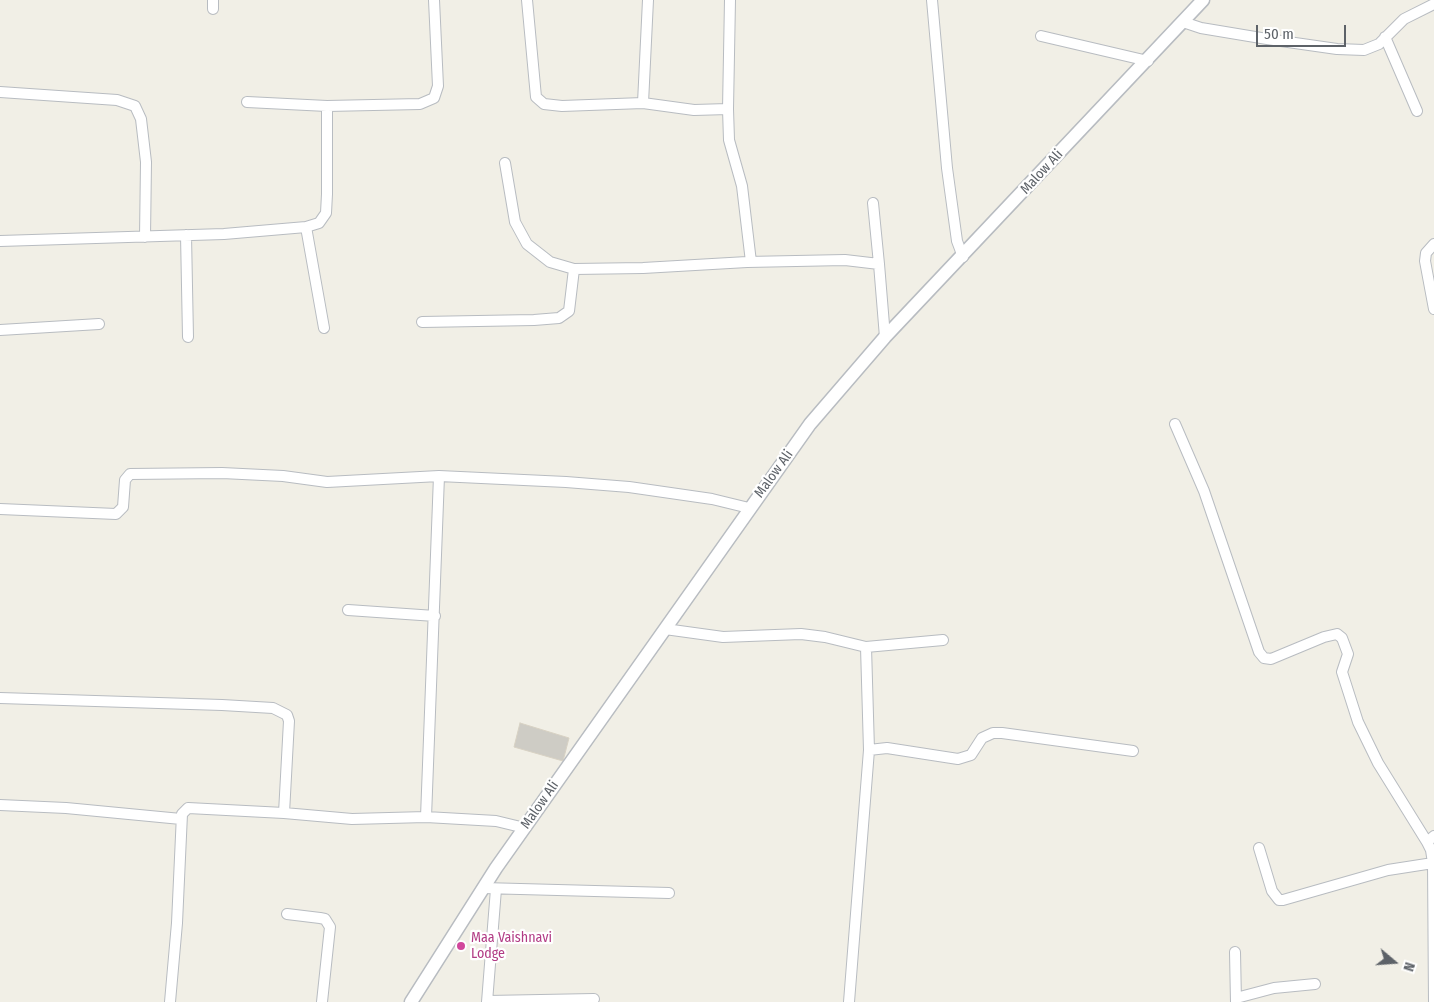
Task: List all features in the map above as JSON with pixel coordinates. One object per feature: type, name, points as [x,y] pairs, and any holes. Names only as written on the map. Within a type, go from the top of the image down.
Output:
[{"type":"street","points":[[247,102],[326,106],[420,104],[434,98],[438,86],[434,0]]},
{"type":"street","points":[[527,0],[532,65],[536,97],[539,102],[562,106],[643,103],[694,110],[728,109]]},
{"type":"street","points":[[643,103],[648,0]]},
{"type":"street","points":[[730,0],[728,109],[730,140],[742,186],[751,262]]},
{"type":"street","points":[[932,0],[947,168],[957,241],[963,257]]},
{"type":"street","name":"Malow Ali","points":[[410,1002],[490,889],[525,828],[810,424],[885,337],[1148,61],[1203,0]]},
{"type":"street","points":[[1183,22],[1201,28],[1267,40],[1337,49],[1364,50],[1379,44],[1404,19],[1434,4]]},
{"type":"street","points":[[1041,36],[1148,61]]},
{"type":"street","points":[[1385,37],[1417,111]]},
{"type":"street","points":[[0,92],[117,100],[135,106],[141,118],[146,162],[145,237]]},
{"type":"street","points":[[0,241],[186,235],[306,227],[319,223],[326,213],[326,106]]},
{"type":"street","points":[[505,163],[515,222],[527,244],[550,262],[574,269],[845,260],[879,264]]},
{"type":"street","points":[[873,203],[885,337]]},
{"type":"street","points":[[306,227],[324,328]]},
{"type":"street","points":[[186,235],[188,337]]},
{"type":"street","points":[[1434,244],[1426,253],[1425,261],[1434,309]]},
{"type":"street","points":[[422,322],[559,318],[569,311],[574,269]]},
{"type":"street","points":[[0,330],[99,324]]},
{"type":"street","points":[[1175,424],[1204,491],[1258,652],[1264,658],[1271,659],[1324,637],[1337,634],[1342,638],[1348,654],[1342,672],[1358,722],[1378,763],[1430,839],[1433,863],[1434,1002]]},
{"type":"street","points":[[0,509],[116,514],[123,507],[125,478],[135,473],[230,473],[283,476],[327,482],[439,476],[629,487],[712,499],[749,508]]},
{"type":"street","points":[[426,817],[439,476]]},
{"type":"street","points":[[348,610],[434,616]]},
{"type":"street","points":[[665,629],[723,637],[801,634],[826,637],[866,647],[943,640]]},
{"type":"street","points":[[849,1002],[869,750],[866,647]]},
{"type":"street","points":[[0,698],[136,701],[278,709],[287,715],[289,721],[284,813]]},
{"type":"street","points":[[869,750],[887,748],[958,759],[971,755],[982,738],[993,733],[1002,733],[1133,751]]},
{"type":"street","points":[[0,805],[66,808],[181,819]]},
{"type":"street","points":[[170,1002],[177,923],[181,819],[184,811],[188,808],[352,819],[426,817],[496,821],[525,828]]},
{"type":"street","points":[[1259,848],[1272,891],[1279,900],[1388,870],[1433,863]]},
{"type":"street","points":[[594,999],[488,1002],[490,889],[669,893]]},
{"type":"street","points":[[287,914],[320,918],[328,922],[330,927],[322,1002]]},
{"type":"street","points":[[1236,952],[1236,1000],[1274,988],[1315,984]]},
{"type":"building","points":[[520,723],[569,738],[563,761],[514,747]]},
{"type":"place","name":"Maa Vaishnavi Lodge","points":[[461,946]]}]
